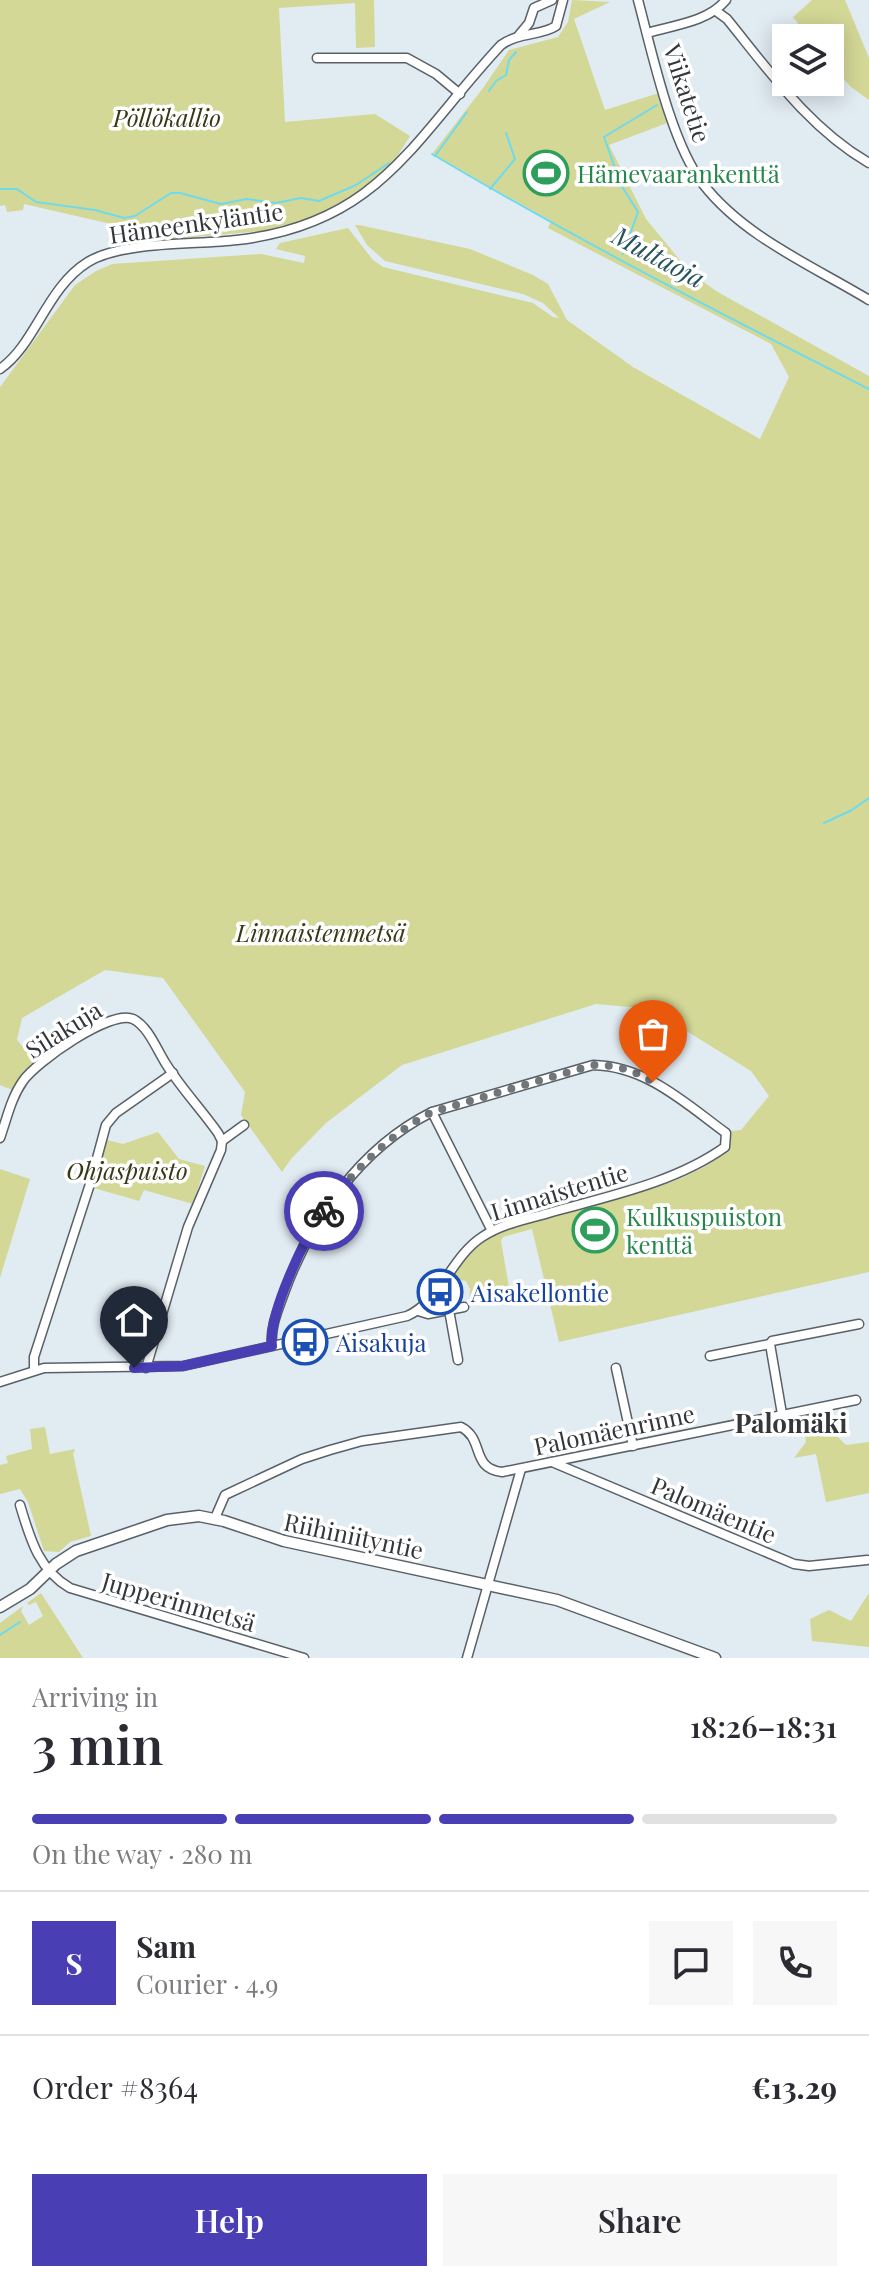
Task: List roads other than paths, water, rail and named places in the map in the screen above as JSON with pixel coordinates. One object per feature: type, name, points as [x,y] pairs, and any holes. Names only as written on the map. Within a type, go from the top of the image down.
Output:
[{"type":"main road","name":"Riihiniityntie","points":[[0,1607],[30,1589],[76,1551],[183,1516],[215,1518],[290,1543],[490,1584],[580,1607],[715,1658]]},
{"type":"street","points":[[518,35],[552,29],[558,21],[563,0]]},
{"type":"street","name":"Viikatetie","points":[[638,0],[680,140],[702,183],[752,229],[869,300]]},
{"type":"street","points":[[647,33],[716,11],[726,0]]},
{"type":"street","name":"Hämeenkyläntie","points":[[0,369],[12,358],[64,283],[86,263],[128,249],[255,238],[324,218],[362,197],[387,177],[424,139],[501,45],[518,35],[531,16],[524,1],[545,3]]},
{"type":"street","points":[[545,3],[555,8],[559,15]]},
{"type":"street","points":[[716,11],[727,19],[821,130],[869,163]]},
{"type":"street","points":[[531,16],[532,24],[541,31]]},
{"type":"street","points":[[317,58],[407,58],[436,74],[460,94]]},
{"type":"street","name":"Silakuja","points":[[0,1138],[9,1106],[29,1073],[57,1051],[117,1018],[134,1020],[140,1025],[222,1141]]},
{"type":"street","name":"Linnaistentie","points":[[418,1311],[460,1256],[492,1231],[652,1182],[715,1154],[725,1147],[726,1140],[726,1133],[671,1093],[635,1071],[615,1065],[593,1065],[432,1112]]},
{"type":"street","points":[[34,1370],[34,1357],[106,1125],[116,1113],[173,1073]]},
{"type":"street","points":[[272,1346],[273,1326],[292,1271],[319,1218],[364,1164],[404,1129],[432,1112],[492,1231]]},
{"type":"street","points":[[146,1368],[188,1227],[222,1141],[244,1125]]},
{"type":"street","points":[[0,1382],[53,1367],[183,1366],[399,1319],[418,1311],[428,1314],[464,1307]]},
{"type":"street","points":[[449,1310],[458,1360]]},
{"type":"street","points":[[710,1356],[859,1324]]},
{"type":"street","points":[[770,1344],[782,1414]]},
{"type":"street","points":[[616,1368],[633,1446]]},
{"type":"street","name":"Palomäenrinne","points":[[521,1469],[856,1400]]},
{"type":"street","points":[[215,1518],[222,1499],[230,1493],[302,1459],[380,1438],[461,1427],[473,1438],[486,1467],[502,1472],[521,1469],[469,1658]]},
{"type":"street","name":"Palomäentie","points":[[551,1462],[794,1564],[809,1566],[867,1560]]},
{"type":"street","points":[[20,1505],[34,1549],[49,1571]]},
{"type":"street","name":"Jupperinmetsä","points":[[49,1571],[77,1592],[304,1658]]},
{"type":"waterway","points":[[489,91],[496,81],[506,75],[509,60],[516,52]]},
{"type":"waterway","points":[[623,254],[638,212],[621,185],[604,137],[657,105]]},
{"type":"waterway","points":[[435,156],[467,112]]},
{"type":"waterway","points":[[490,189],[515,159],[506,133]]},
{"type":"waterway","name":"Multaoja","points":[[432,154],[648,275],[869,389]]},
{"type":"waterway","name":"Multaoja","points":[[0,189],[17,189],[36,202],[95,210],[124,218],[135,216],[171,193],[221,204],[247,199],[276,203],[301,198],[319,201],[356,185],[389,163]]},
{"type":"waterway","points":[[824,823],[869,798]]},
{"type":"waterway","points":[[0,1635],[20,1622]]},
{"type":"place","name":"Hämevaarankenttä","points":[[546,173]]},
{"type":"place","name":"Kulkuspuiston kenttä","points":[[595,1230]]},
{"type":"place","name":"Aisakellontie","points":[[440,1292]]},
{"type":"place","name":"Aisakuja","points":[[305,1342]]},
{"type":"district","name":"Palomäki","points":[[791,1422]]},
{"type":"park label","name":"Pöllökallio","points":[[167,117]]},
{"type":"park label","name":"Linnaistenmetsä","points":[[321,932]]},
{"type":"park label","name":"Ohjaspuisto","points":[[127,1170]]}]
